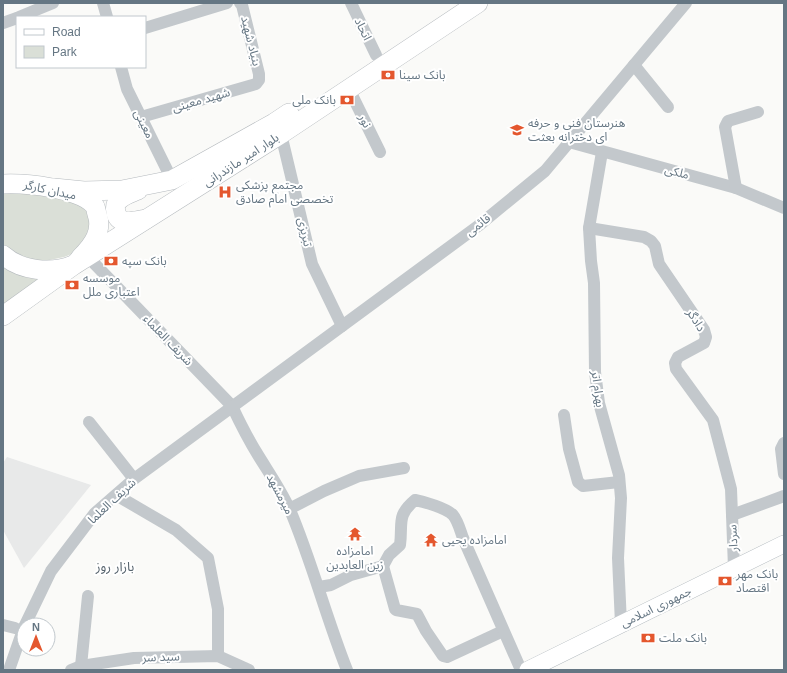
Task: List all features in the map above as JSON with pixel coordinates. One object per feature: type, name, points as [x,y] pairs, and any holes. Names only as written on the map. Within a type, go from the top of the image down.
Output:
[{"type":"main road","name":"بلوار امیر مازندرانی","points":[[54,188],[84,191],[122,190],[172,180],[274,123],[456,3]]},
{"type":"main road","name":"بلوار امیر مازندرانی","points":[[3,316],[81,261],[281,134],[478,3]]},
{"type":"main road","name":"میدان کارگر","points":[[9,183],[54,188],[79,195],[95,206],[100,228],[95,240],[81,261]]},
{"type":"main road","points":[[148,185],[124,196],[115,206],[118,218],[123,222],[134,222],[149,218]]},
{"type":"main road","points":[[3,255],[8,260],[34,270],[56,269],[81,261]]},
{"type":"main road","name":"جمهوری اسلامی","points":[[528,670],[784,544]]},
{"type":"street","points":[[20,16],[53,3]]},
{"type":"street","points":[[103,3],[107,16]]},
{"type":"street","points":[[146,28],[227,3]]},
{"type":"street","name":"بنیاد شهید","points":[[240,3],[242,5],[259,74],[259,80]]},
{"type":"street","name":"اتحاد","points":[[351,3],[376,55]]},
{"type":"street","name":"قائمی","points":[[232,406],[478,226],[545,171],[686,3]]},
{"type":"street","points":[[3,23],[16,18]]},
{"type":"street","points":[[634,65],[668,107]]},
{"type":"street","name":"معینی","points":[[121,68],[128,89],[172,180]]},
{"type":"street","name":"شهید معینی","points":[[141,117],[256,84],[259,80]]},
{"type":"street","name":"نور","points":[[349,89],[380,152]]},
{"type":"street","points":[[736,188],[725,128],[728,121],[758,112]]},
{"type":"street","name":"تبریزی","points":[[281,134],[312,264],[342,326]]},
{"type":"street","name":"ملکی","points":[[569,142],[736,188],[784,208]]},
{"type":"street","name":"بهرام اتر","points":[[602,152],[589,228],[594,283],[595,372],[599,403],[619,475],[620,498],[618,558],[622,624]]},
{"type":"street","name":"دادگر","points":[[589,228],[644,237],[651,241],[655,246],[659,264],[704,330],[706,336],[704,343],[678,357],[675,363],[676,369],[713,420],[731,489],[732,515]]},
{"type":"street","name":"شریف العلماء","points":[[81,261],[232,406]]},
{"type":"street","name":"شریف العلما","points":[[26,617],[51,571],[95,513],[134,479],[232,406]]},
{"type":"street","name":"میرمشهد","points":[[232,406],[240,423],[277,484],[289,509],[319,587],[347,670]]},
{"type":"street","points":[[564,415],[569,448],[578,482],[583,486],[619,482]]},
{"type":"street","points":[[89,422],[134,479]]},
{"type":"street","points":[[784,443],[782,449],[784,474]]},
{"type":"street","points":[[289,509],[324,491],[359,476],[404,468]]},
{"type":"street","points":[[116,495],[176,530],[208,558],[218,609],[218,656]]},
{"type":"street","name":"سردار","points":[[734,568],[732,515],[784,496]]},
{"type":"street","points":[[503,631],[447,656],[443,656],[426,631],[418,614],[396,610],[383,566],[389,555],[400,545],[402,532],[401,516],[406,508],[415,500],[431,504],[452,514],[459,525],[463,538],[521,670]]},
{"type":"street","points":[[319,587],[331,585],[351,575],[383,566]]},
{"type":"street","points":[[76,668],[88,596]]},
{"type":"street","points":[[3,625],[16,626]]},
{"type":"street","name":"شریف العلما","points":[[8,670],[16,644]]},
{"type":"street","name":"سید سر","points":[[76,668],[134,658],[218,656],[249,670]]},
{"type":"shaded area","points":[[7,457],[91,485],[24,568],[3,530],[3,463]]},
{"type":"green space","points":[[21,191],[72,200],[89,211],[92,223],[86,239],[77,252],[64,257],[40,262],[16,254],[3,244],[3,192]]},
{"type":"green space","points":[[3,264],[55,275],[3,312]]},
{"type":"place","name":"بانک سینا","points":[[388,75]]},
{"type":"place","name":"بانک ملی","points":[[347,100]]},
{"type":"place","name":"هنرستان فنی و حرفه ای دخترانه بعثت","points":[[517,130]]},
{"type":"place","name":"مجتمع پزشکی تخصصی امام صادق","points":[[225,192]]},
{"type":"place","name":"بانک سپه","points":[[111,261]]},
{"type":"place","name":"موسسه اعتباری ملل","points":[[72,285]]},
{"type":"place","name":"امامزاده زین العابدین","points":[[355,534]]},
{"type":"place","name":"امامزاده یحیی","points":[[431,540]]},
{"type":"place","name":"بانک مهر اقتصاد","points":[[725,581]]},
{"type":"place","name":"بانک ملت","points":[[648,638]]},
{"type":"district","name":"بازار روز","points":[[115,566]]}]
